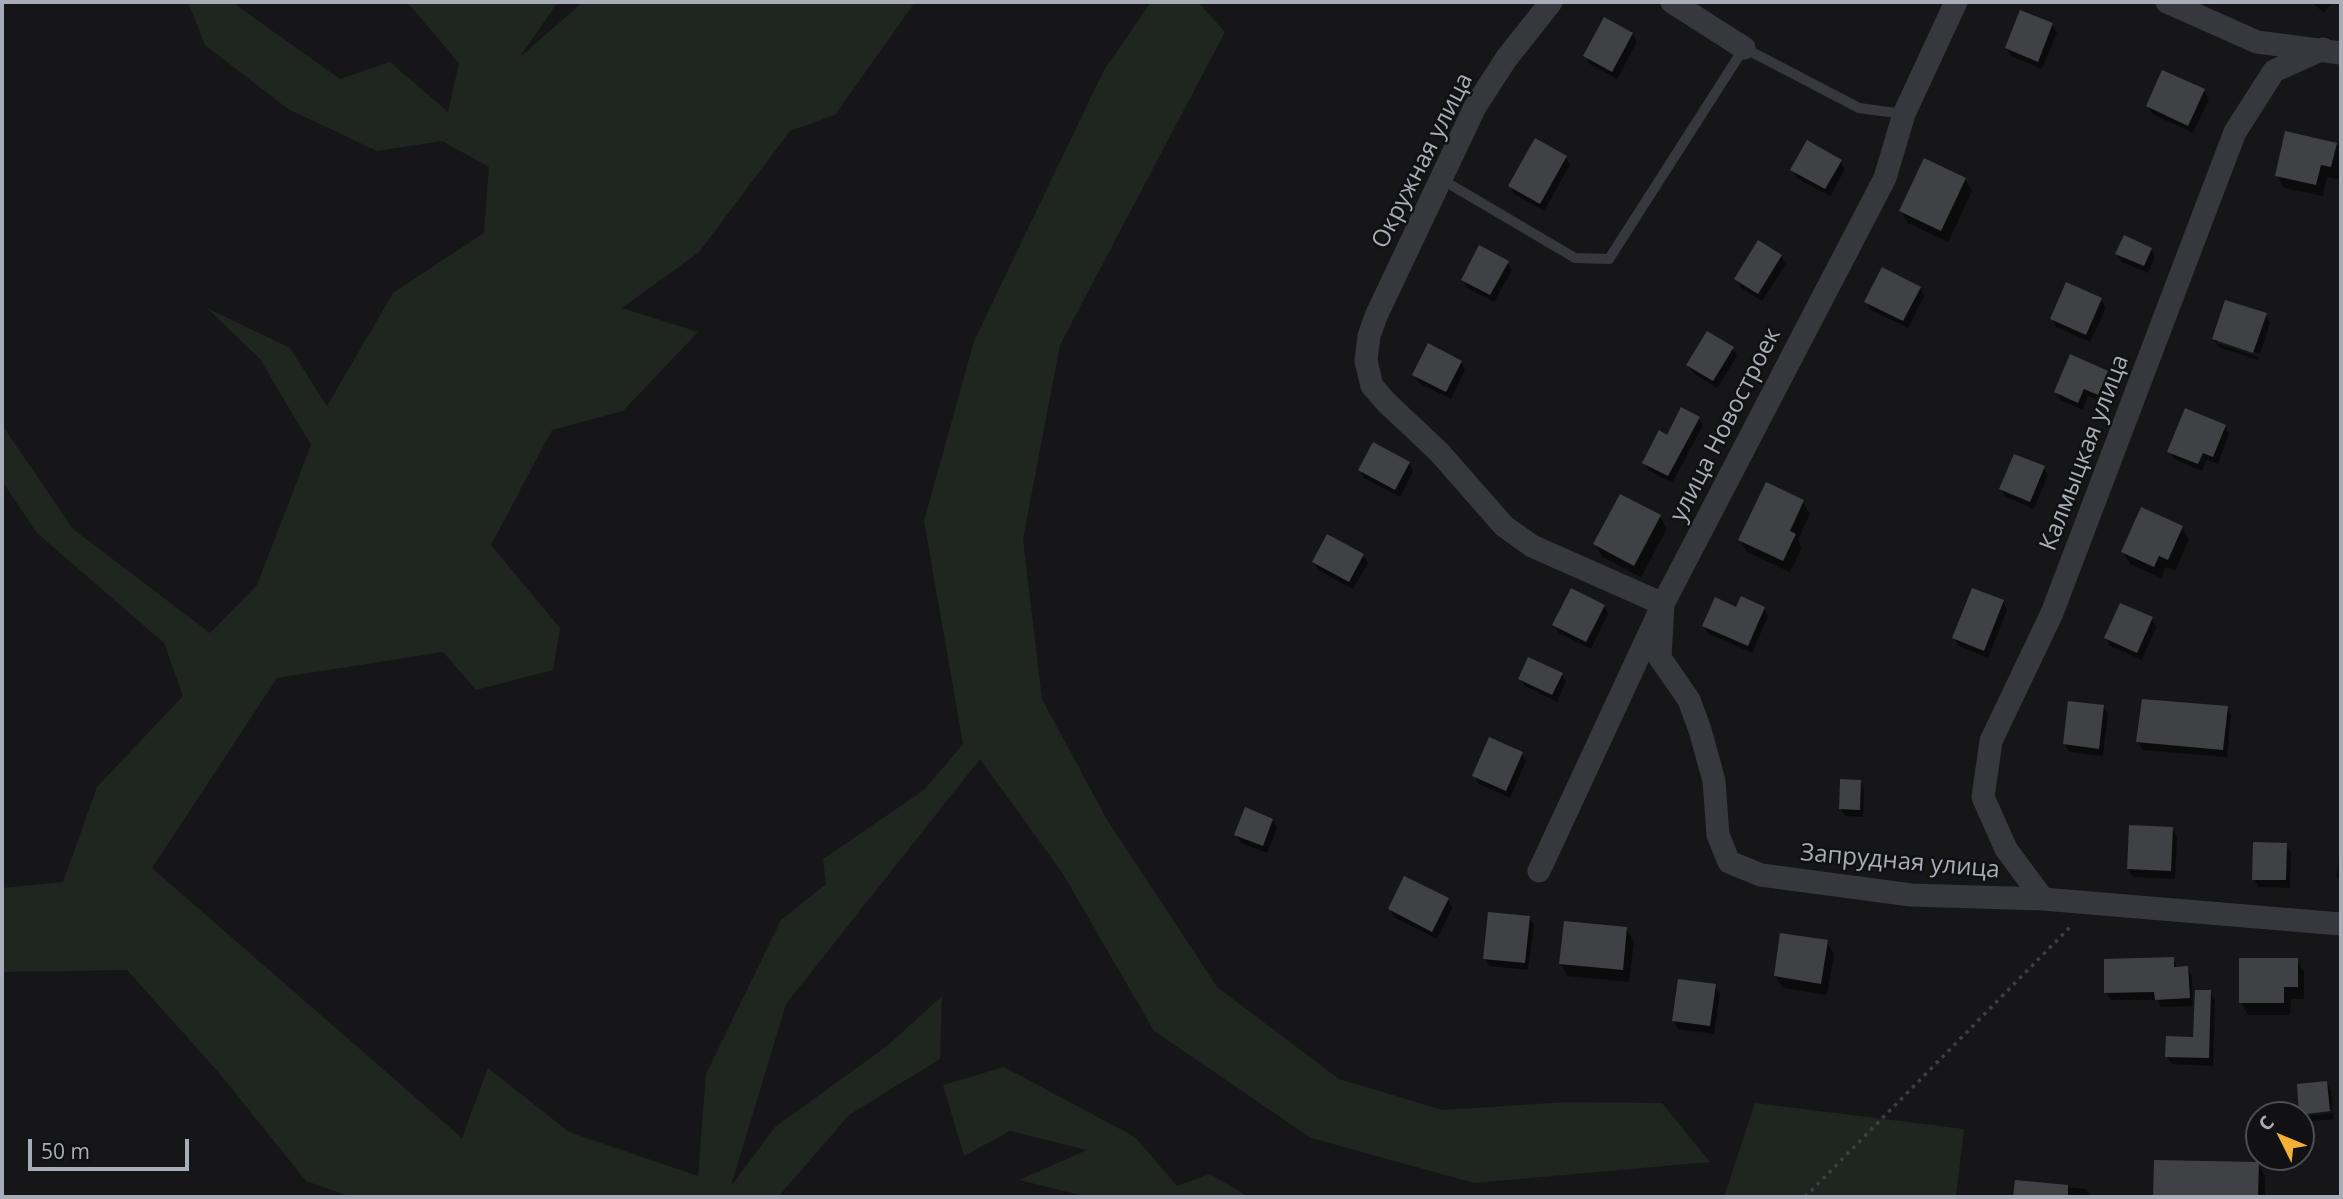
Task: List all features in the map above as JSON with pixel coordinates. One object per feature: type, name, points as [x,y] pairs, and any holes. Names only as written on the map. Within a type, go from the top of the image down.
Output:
[{"type":"street","name":"Окружная улица","points":[[1551,2],[1506,59],[1475,107],[1376,316],[1368,336],[1366,361],[1372,386],[1440,452],[1504,526],[1532,546],[1663,604]]},
{"type":"street","points":[[1672,2],[1744,47]]},
{"type":"street","name":"улица Новостроек","points":[[1539,871],[1663,604],[1885,178],[1904,114],[1956,2]]},
{"type":"street","points":[[2167,2],[2257,42],[2332,51]]},
{"type":"street","name":"Калмыцкая улица","points":[[2043,899],[2006,849],[1983,797],[1992,741],[2052,613],[2235,132],[2274,71],[2332,51]]},
{"type":"street","name":"Запрудная улица","points":[[1663,604],[1660,658],[1689,701],[1700,730],[1714,781],[1718,835],[1729,862],[1761,875],[1911,895],[2043,899],[2341,925]]},
{"type":"lane","points":[[1441,179],[1575,258],[1609,259],[1744,47],[1859,108],[1904,114]]},
{"type":"path","points":[[1805,1197],[2092,905]]},
{"type":"shaded area","points":[[188,2],[232,2],[340,79],[390,62],[448,112],[459,63],[407,2],[558,2],[519,58],[583,2],[915,2],[835,115],[790,131],[699,252],[622,308],[698,332],[623,411],[552,430],[491,545],[560,628],[553,670],[476,690],[443,652],[277,678],[152,868],[462,1138],[488,1068],[569,1132],[698,1176],[706,1074],[781,920],[826,884],[823,859],[924,790],[963,744],[924,521],[974,341],[1104,70],[1151,2],[1198,2],[1225,32],[1060,345],[1023,539],[1042,699],[1106,818],[1217,987],[1339,1079],[1443,1110],[1567,1102],[1662,1103],[1710,1162],[1474,1183],[1311,1138],[1154,1031],[1063,874],[980,759],[786,1004],[731,1186],[775,1127],[887,1046],[942,996],[940,1059],[849,1115],[778,1197],[351,1197],[306,1181],[220,1074],[127,970],[2,972],[2,888],[63,882],[97,787],[183,696],[164,643],[37,533],[2,481],[2,425],[73,529],[210,633],[257,585],[311,445],[260,359],[207,308],[290,348],[327,406],[393,293],[484,233],[489,167],[442,141],[377,151],[288,109],[205,45]]},
{"type":"shaded area","points":[[1004,1067],[1135,1137],[1177,1186],[1210,1174],[1249,1197],[1088,1197],[1019,1180],[1087,1150],[1010,1131],[964,1156],[943,1085]]},
{"type":"shaded area","points":[[1755,1103],[1964,1129],[1956,1197],[1724,1197]]},
{"type":"building","points":[[2020,10],[2053,23],[2038,62],[2005,48]]},
{"type":"building","points":[[1604,17],[1633,33],[1612,72],[1583,56]]},
{"type":"building","points":[[2162,70],[2205,89],[2188,126],[2146,106]]},
{"type":"building","points":[[2285,131],[2337,143],[2331,167],[2321,165],[2316,185],[2275,176]]},
{"type":"building","points":[[1535,138],[1567,156],[1540,204],[1508,186]]},
{"type":"building","points":[[1807,140],[1842,160],[1825,189],[1790,170]]},
{"type":"building","points":[[1924,158],[1966,178],[1941,231],[1899,211]]},
{"type":"building","points":[[2124,235],[2152,248],[2144,266],[2115,254]]},
{"type":"building","points":[[1758,240],[1782,255],[1758,294],[1734,279]]},
{"type":"building","points":[[1479,245],[1509,261],[1490,295],[1461,280]]},
{"type":"building","points":[[1882,267],[1921,287],[1903,321],[1864,302]]},
{"type":"building","points":[[2066,282],[2102,298],[2086,335],[2050,319]]},
{"type":"building","points":[[2225,300],[2267,313],[2253,353],[2212,339]]},
{"type":"building","points":[[1707,331],[1734,347],[1713,381],[1686,365]]},
{"type":"building","points":[[1428,343],[1462,361],[1446,392],[1412,375]]},
{"type":"building","points":[[2070,354],[2108,371],[2098,395],[2084,389],[2078,403],[2054,392]]},
{"type":"building","points":[[1681,407],[1700,417],[1668,476],[1642,463],[1659,430],[1667,435]]},
{"type":"building","points":[[2185,408],[2226,425],[2213,457],[2203,453],[2198,464],[2167,452]]},
{"type":"building","points":[[1373,442],[1410,462],[1395,490],[1358,470]]},
{"type":"building","points":[[2014,454],[2045,466],[2030,502],[1999,489]]},
{"type":"building","points":[[1766,482],[1804,500],[1790,531],[1796,534],[1783,561],[1738,540]]},
{"type":"building","points":[[1620,494],[1661,515],[1634,566],[1593,544]]},
{"type":"building","points":[[2141,507],[2183,526],[2168,560],[2159,556],[2154,567],[2121,552]]},
{"type":"building","points":[[1327,534],[1364,554],[1349,582],[1312,562]]},
{"type":"building","points":[[1571,588],[1605,605],[1586,642],[1552,625]]},
{"type":"building","points":[[1972,588],[2004,600],[1984,651],[1952,638]]},
{"type":"building","points":[[1741,596],[1765,607],[1748,646],[1702,626],[1715,597],[1736,607]]},
{"type":"building","points":[[2120,603],[2153,617],[2137,653],[2104,638]]},
{"type":"building","points":[[1528,657],[1563,673],[1552,695],[1518,679]]},
{"type":"building","points":[[2142,699],[2228,706],[2223,750],[2136,742]]},
{"type":"building","points":[[2068,701],[2104,705],[2099,749],[2063,744]]},
{"type":"building","points":[[1489,737],[1523,752],[1506,791],[1472,776]]},
{"type":"building","points":[[1840,779],[1861,780],[1860,810],[1839,809]]},
{"type":"building","points":[[1245,807],[1273,819],[1263,846],[1234,835]]},
{"type":"building","points":[[2129,825],[2173,827],[2171,871],[2127,869]]},
{"type":"building","points":[[2253,842],[2287,843],[2286,880],[2252,880]]},
{"type":"building","points":[[1404,876],[1449,898],[1432,932],[1388,909]]},
{"type":"building","points":[[1488,912],[1530,916],[1525,963],[1483,959]]},
{"type":"building","points":[[1564,921],[1627,927],[1623,970],[1559,964]]},
{"type":"building","points":[[1780,933],[1828,940],[1821,984],[1774,976]]},
{"type":"building","points":[[2174,957],[2174,967],[2188,966],[2190,998],[2155,1000],[2154,992],[2104,993],[2104,959]]},
{"type":"building","points":[[2239,958],[2298,958],[2298,987],[2284,987],[2284,1003],[2239,1003]]},
{"type":"building","points":[[1678,979],[1716,984],[1710,1026],[1672,1021]]},
{"type":"building","points":[[2195,990],[2211,990],[2209,1058],[2165,1057],[2166,1036],[2193,1037]]},
{"type":"building","points":[[2327,1081],[2330,1111],[2315,1113],[2315,1101],[2298,1101],[2297,1084]]},
{"type":"building","points":[[2154,1160],[2245,1162],[2245,1171],[2259,1171],[2258,1197],[2153,1197]]},
{"type":"building","points":[[2015,1180],[2068,1185],[2068,1197],[2013,1197]]}]
